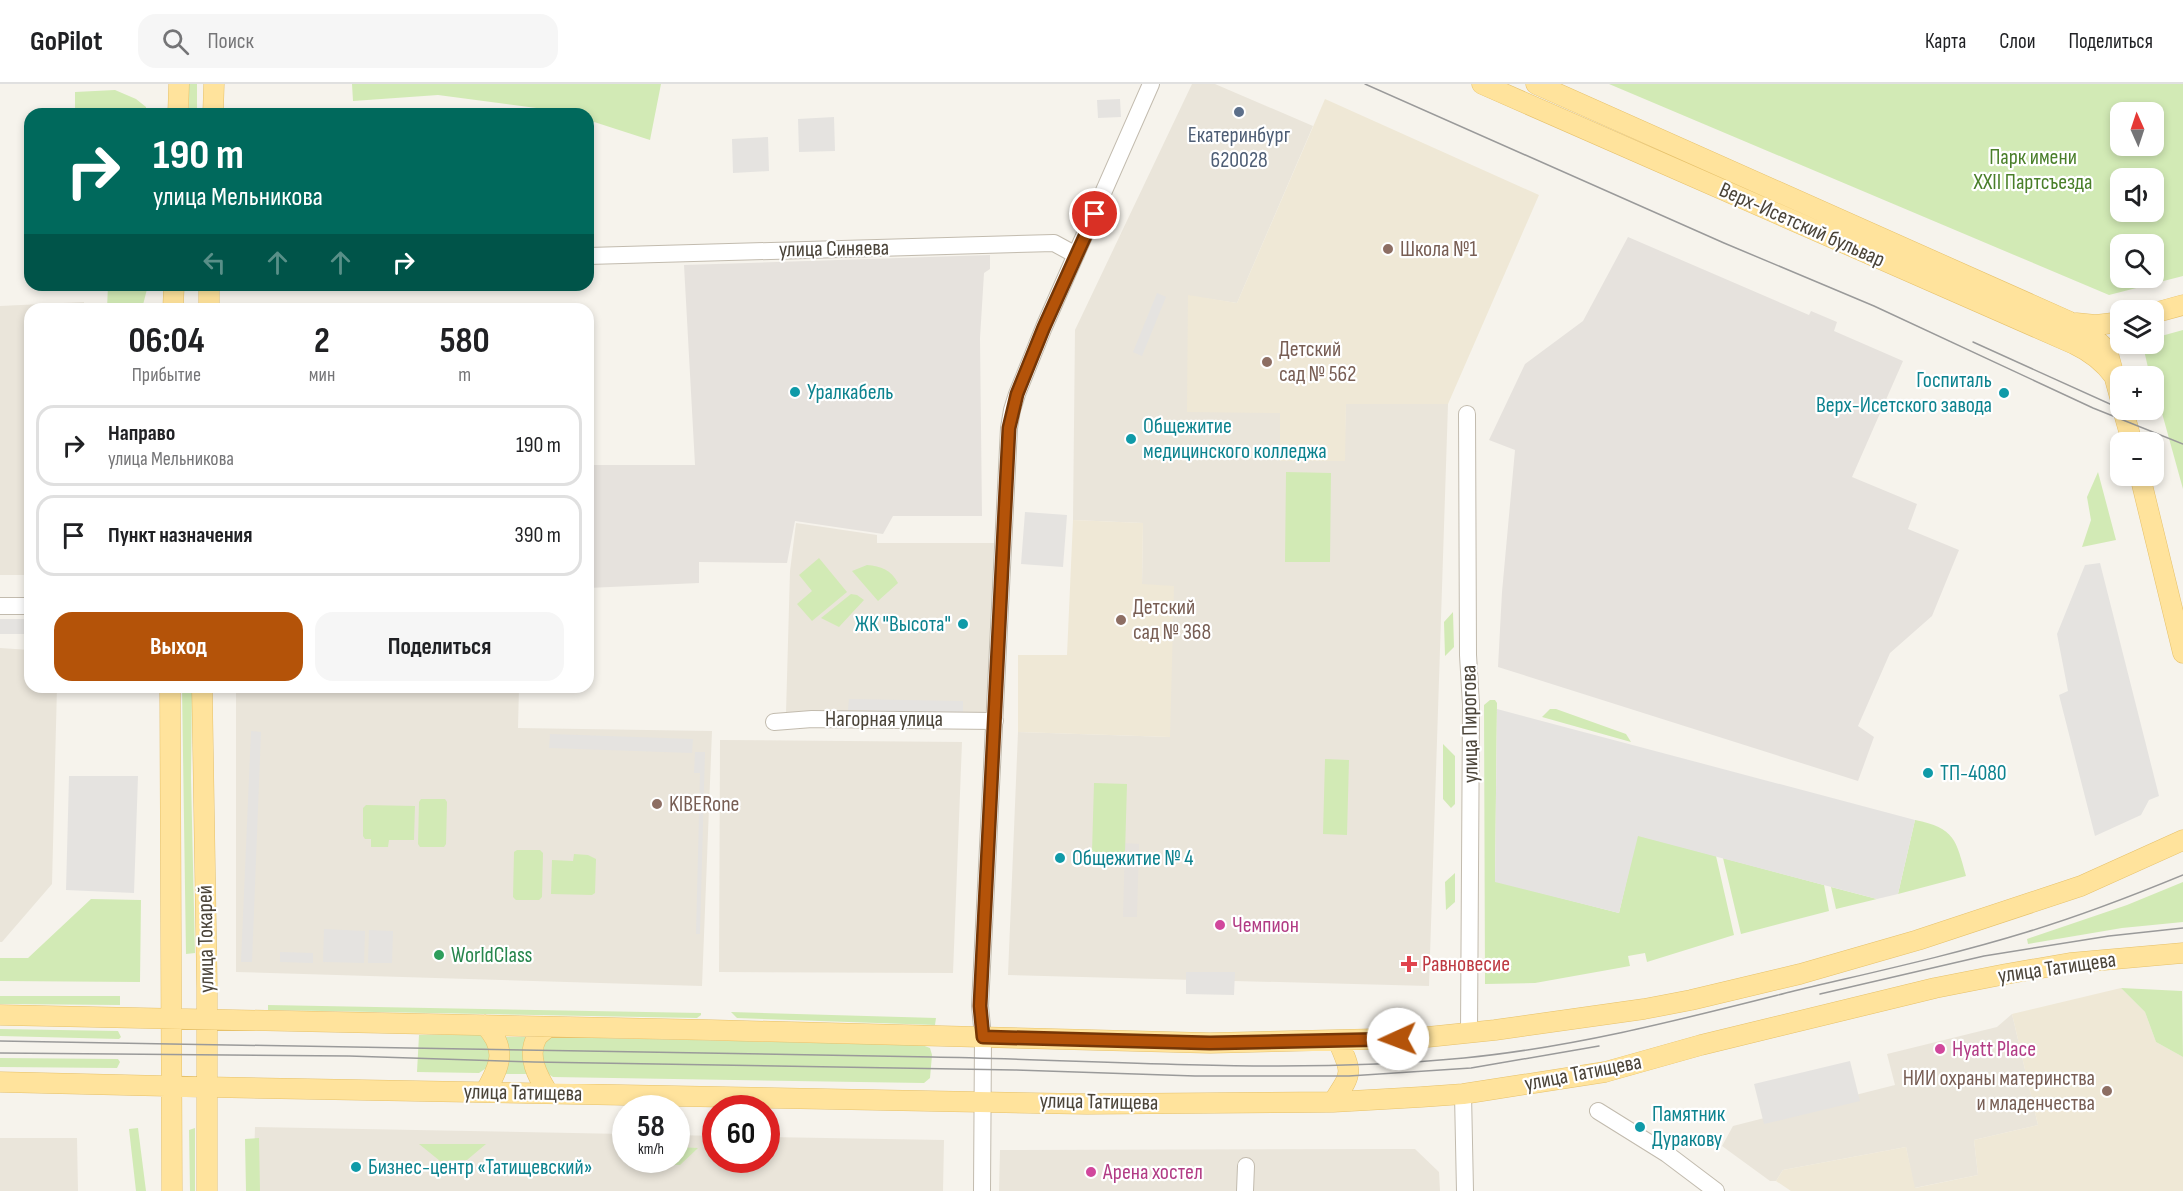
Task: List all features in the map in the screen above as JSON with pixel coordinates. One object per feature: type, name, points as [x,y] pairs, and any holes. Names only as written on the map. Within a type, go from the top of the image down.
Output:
[{"type":"main road","points":[[178,108],[179,84]]},
{"type":"main road","points":[[213,108],[214,84]]},
{"type":"main road","name":"Верх-Исетский бульвар","points":[[1482,84],[2083,340]]},
{"type":"main road","name":"Верх-Исетский бульвар","points":[[1536,84],[2068,321],[2083,340]]},
{"type":"main road","points":[[2164,310],[2183,304]]},
{"type":"main road","points":[[2068,321],[2096,325],[2110,323]]},
{"type":"main road","points":[[2083,340],[2110,327]]},
{"type":"main road","points":[[2083,340],[2107,350],[2111,366]]},
{"type":"main road","points":[[2142,486],[2183,653]]},
{"type":"main road","name":"улица Токарей","points":[[170,693],[172,1191]]},
{"type":"main road","name":"улица Токарей","points":[[202,693],[207,1191]]},
{"type":"main road","points":[[0,1016],[485,1025],[1210,1043],[1418,1038],[1469,1033],[1663,1005],[1800,974],[1918,940],[2081,886],[2183,840]]},
{"type":"main road","name":"улица Татищева","points":[[0,1082],[1087,1104],[1333,1102],[1463,1095],[1605,1072],[1701,1045],[1935,988],[2080,962],[2183,953]]},
{"type":"main road","points":[[485,1025],[495,1036],[499,1055],[495,1075],[485,1092]]},
{"type":"main road","points":[[548,1027],[537,1037],[534,1062],[537,1075],[548,1093]]},
{"type":"main road","points":[[1333,1102],[1349,1076],[1349,1065],[1338,1041]]},
{"type":"street","points":[[982,1191],[983,1037],[980,1006],[1009,428],[1012,410],[1044,327],[1151,84]]},
{"type":"street","name":"улица Синяева","points":[[594,256],[1054,243],[1076,255]]},
{"type":"street","name":"улица Пирогова","points":[[1467,414],[1468,655],[1471,705],[1469,1033]]},
{"type":"street","points":[[0,606],[24,606]]},
{"type":"street","name":"Нагорная улица","points":[[774,722],[812,719],[994,721]]},
{"type":"street","points":[[1463,1095],[1465,1191]]},
{"type":"street","points":[[1598,1112],[1667,1154],[1716,1191]]},
{"type":"street","points":[[1245,1191],[1246,1166]]},
{"type":"shaded area","points":[[1192,84],[1215,84],[1313,126],[1237,303],[1189,296],[1280,413],[1281,461],[1344,461],[1346,404],[1448,404],[1429,986],[1008,975],[1018,732],[1170,737],[1142,584],[1143,523],[1073,520],[1075,330]]},
{"type":"shaded area","points":[[1120,99],[1121,117],[1098,118],[1097,100]]},
{"type":"shaded area","name":"Школа №1","points":[[1325,99],[1539,195],[1448,404],[1346,404],[1345,461],[1280,461],[1280,413],[1187,412],[1188,295],[1237,303]]},
{"type":"shaded area","points":[[834,117],[835,151],[799,152],[798,119]]},
{"type":"shaded area","points":[[768,137],[769,171],[733,173],[732,139]]},
{"type":"shaded area","points":[[1628,237],[1809,315],[1811,311],[1837,322],[1834,331],[1903,361],[1852,477],[1917,504],[1908,529],[1959,550],[1932,616],[1890,653],[1858,726],[1874,737],[1858,781],[1498,667],[1502,592],[1515,450],[1489,440],[1525,364],[1583,321]]},
{"type":"shaded area","name":"Уралкабель","points":[[990,255],[990,269],[984,273],[980,338],[982,516],[893,516],[883,534],[795,521],[787,563],[699,562],[699,583],[594,588],[594,465],[695,465],[684,265]]},
{"type":"shaded area","points":[[1157,293],[1166,297],[1142,356],[1133,352]]},
{"type":"shaded area","points":[[24,305],[24,575],[0,575],[0,306]]},
{"type":"shaded area","points":[[1025,512],[1067,515],[1063,567],[1021,564]]},
{"type":"shaded area","name":"Детский сад № 368","points":[[1073,520],[1143,523],[1142,584],[1174,586],[1170,737],[1018,732],[1018,655],[1067,655]]},
{"type":"shaded area","points":[[796,523],[877,535],[877,543],[994,543],[990,706],[982,715],[786,713],[790,571]]},
{"type":"shaded area","points":[[2100,563],[2159,796],[2149,800],[2141,815],[2095,836],[2059,695],[2068,691],[2057,634],[2085,565]]},
{"type":"shaded area","points":[[0,619],[24,619],[24,634],[0,634]]},
{"type":"shaded area","points":[[0,648],[24,650],[24,693],[57,693],[52,884],[0,942]]},
{"type":"shaded area","points":[[236,693],[519,693],[518,728],[712,731],[702,986],[236,972]]},
{"type":"shaded area","points":[[849,699],[963,701],[963,713],[848,710]]},
{"type":"shaded area","points":[[1497,709],[1915,820],[1898,894],[1877,899],[1638,836],[1619,913],[1495,882]]},
{"type":"shaded area","points":[[251,731],[261,732],[252,962],[241,962]]},
{"type":"shaded area","points":[[550,734],[693,739],[692,753],[549,748]]},
{"type":"shaded area","points":[[720,740],[962,742],[953,973],[719,972]]},
{"type":"shaded area","points":[[695,752],[705,752],[700,934],[696,934],[700,773],[694,773]]},
{"type":"shaded area","points":[[69,776],[138,776],[134,893],[66,890]]},
{"type":"shaded area","points":[[1125,843],[1139,844],[1137,917],[1123,917]]},
{"type":"shaded area","points":[[324,929],[365,931],[364,963],[323,962]]},
{"type":"shaded area","points":[[369,930],[393,931],[392,963],[368,963]]},
{"type":"shaded area","points":[[280,952],[313,953],[313,963],[280,962]]},
{"type":"shaded area","points":[[1186,972],[1235,972],[1234,995],[1186,994]]},
{"type":"shaded area","name":"НИИ охраны материнства и младенчества","points":[[2121,988],[2145,1012],[2156,1042],[2183,1057],[2183,1191],[1791,1191],[1776,1181],[1783,1170],[1906,1147],[1915,1188],[1978,1175],[1974,1140],[2038,1125],[2012,1014]]},
{"type":"shaded area","points":[[2012,1014],[2038,1125],[1974,1140],[1978,1175],[1914,1188],[1906,1147],[1783,1170],[1776,1181],[1770,1181],[1722,1146],[1733,1126],[1895,1085],[1887,1054],[1997,1027]]},
{"type":"shaded area","points":[[1850,1061],[1860,1101],[1764,1124],[1754,1084]]},
{"type":"shaded area","points":[[255,1127],[612,1134],[612,1173],[690,1173],[690,1135],[702,1136],[702,1173],[780,1173],[780,1137],[944,1140],[943,1191],[253,1191]]},
{"type":"shaded area","points":[[0,1138],[77,1138],[78,1191],[0,1191]]},
{"type":"shaded area","points":[[1415,1149],[1439,1172],[1440,1191],[999,1191],[1000,1150]]},
{"type":"green space","points":[[188,84],[197,84],[197,108],[189,108]]},
{"type":"green space","points":[[352,84],[661,84],[650,140],[594,122],[594,108],[536,108],[438,95],[353,101]]},
{"type":"green space","name":"Парк имени XXII Партсъезда","points":[[1609,84],[2183,84],[2183,276],[2164,281],[2164,234],[2110,234],[2110,288],[2136,288],[2109,295]]},
{"type":"green space","points":[[115,90],[136,99],[146,108],[75,108],[75,92]]},
{"type":"green space","points":[[108,291],[146,291],[144,303],[107,303]]},
{"type":"green space","points":[[2183,330],[2183,489],[2164,420],[2164,366],[2148,366],[2145,354],[2164,354],[2164,335]]},
{"type":"green space","points":[[1286,472],[1331,473],[1330,562],[1285,562]]},
{"type":"green space","points":[[2098,472],[2116,540],[2082,547],[2091,520],[2087,497]]},
{"type":"green space","points":[[819,558],[847,592],[812,621],[797,604],[812,591],[799,575]]},
{"type":"green space","points":[[867,565],[885,570],[898,583],[878,601],[852,571]]},
{"type":"green space","points":[[851,594],[864,600],[839,627],[821,618]]},
{"type":"green space","points":[[1453,612],[1454,647],[1445,656],[1444,622]]},
{"type":"green space","points":[[182,693],[192,693],[191,778],[195,953],[186,954]]},
{"type":"green space","points":[[1490,700],[1495,700],[1497,703],[1495,881],[1619,913],[1637,835],[1716,856],[1734,935],[1647,962],[1645,953],[1628,956],[1630,966],[1535,983],[1485,984],[1484,705]]},
{"type":"green space","points":[[1550,709],[1556,709],[1626,734],[1631,742],[1542,717]]},
{"type":"green space","points":[[1443,744],[1455,756],[1455,804],[1451,808],[1443,799]]},
{"type":"green space","points":[[1325,759],[1349,760],[1347,835],[1323,834]]},
{"type":"green space","points":[[1094,783],[1127,784],[1125,853],[1092,852]]},
{"type":"green space","points":[[421,799],[445,799],[447,802],[444,847],[420,847],[418,844]]},
{"type":"green space","points":[[366,805],[415,806],[414,840],[389,840],[388,847],[371,847],[371,839],[365,839],[363,836],[363,808]]},
{"type":"green space","points":[[1915,820],[1938,827],[1952,838],[1966,876],[1898,894]]},
{"type":"green space","points":[[540,850],[543,853],[542,897],[539,900],[516,900],[513,897],[514,852]]},
{"type":"green space","points":[[574,854],[588,855],[596,859],[595,893],[592,895],[551,894],[552,860],[573,861]]},
{"type":"green space","points":[[1723,858],[1824,885],[1829,911],[1741,934]]},
{"type":"green space","points":[[1455,873],[1455,902],[1446,910],[1445,882]]},
{"type":"green space","points":[[2183,882],[2183,922],[2122,928],[2028,944],[2027,939],[2127,905]]},
{"type":"green space","points":[[1831,887],[1877,899],[1836,909]]},
{"type":"green space","points":[[91,899],[141,900],[140,982],[0,981],[0,958],[28,958]]},
{"type":"green space","points":[[2121,988],[2182,991],[2183,1057],[2156,1042],[2145,1012]]},
{"type":"green space","points":[[0,996],[120,996],[120,1005],[0,1004]]},
{"type":"green space","points":[[268,1005],[701,1013],[701,1015],[697,1018],[268,1010]]},
{"type":"green space","points":[[731,1012],[936,1018],[935,1025],[737,1018]]},
{"type":"green space","points":[[0,1029],[118,1031],[121,1037],[119,1039],[0,1036]]},
{"type":"green space","points":[[482,1034],[488,1040],[491,1065],[479,1073],[417,1072],[419,1035]]},
{"type":"green space","points":[[505,1037],[528,1037],[524,1056],[527,1074],[504,1074]]},
{"type":"green space","points":[[552,1037],[922,1045],[930,1048],[932,1055],[930,1078],[924,1083],[553,1077],[545,1072],[540,1047]]},
{"type":"green space","points":[[0,1058],[118,1059],[120,1062],[117,1068],[0,1067]]},
{"type":"green space","points":[[138,1128],[146,1191],[136,1191],[129,1129]]},
{"type":"green space","points":[[195,1128],[195,1191],[190,1191],[189,1130]]},
{"type":"green space","points":[[259,1138],[260,1191],[246,1191],[245,1139]]},
{"type":"green space","points":[[419,1144],[486,1144],[467,1160],[440,1161]]},
{"type":"green space","points":[[690,1148],[698,1148],[690,1156]]},
{"type":"tram line","points":[[1365,84],[1724,243],[1874,306],[2093,408],[2183,444]]},
{"type":"tram line","points":[[1973,342],[2110,404]]},
{"type":"tram line","points":[[0,1041],[932,1057],[1265,1066],[1398,1063],[1464,1058],[1547,1047],[1628,1031],[1939,957],[2067,919],[2183,875]]},
{"type":"tram line","points":[[1820,994],[1984,956],[2109,936],[2183,928]]},
{"type":"tram line","points":[[0,1053],[349,1056],[1195,1076],[1349,1076],[1471,1068],[1599,1046]]},
{"type":"place","name":"Екатеринбург 620028","points":[[1239,112]]},
{"type":"place","name":"Школа №1","points":[[1388,249]]},
{"type":"place","name":"Детский сад № 562","points":[[1267,362]]},
{"type":"place","name":"Уралкабель","points":[[795,392]]},
{"type":"place","name":"Госпиталь Верх-Исетского завода","points":[[2004,393]]},
{"type":"place","name":"Общежитие медицинского колледжа","points":[[1131,439]]},
{"type":"place","name":"Детский сад № 368","points":[[1121,620]]},
{"type":"place","name":"ЖК \"Высота\"","points":[[963,624]]},
{"type":"place","name":"ТП-4080","points":[[1928,773]]},
{"type":"place","name":"KIBERone","points":[[657,804]]},
{"type":"place","name":"Общежитие № 4","points":[[1060,858]]},
{"type":"place","name":"Чемпион","points":[[1220,925]]},
{"type":"place","name":"WorldClass","points":[[439,955]]},
{"type":"place","name":"Равновесие","points":[[1409,964]]},
{"type":"place","name":"Hyatt Place","points":[[1940,1049]]},
{"type":"place","name":"НИИ охраны материнства и младенчества","points":[[2107,1091]]},
{"type":"place","name":"Памятник Дуракову","points":[[1640,1127]]},
{"type":"place","name":"Бизнес-центр «Татищевский»","points":[[356,1167]]},
{"type":"place","name":"Арена хостел","points":[[1091,1172]]},
{"type":"route","points":[[1095,214],[1044,327],[1017,394],[1009,428],[980,1006],[983,1037],[1210,1043],[1398,1039]]}]
